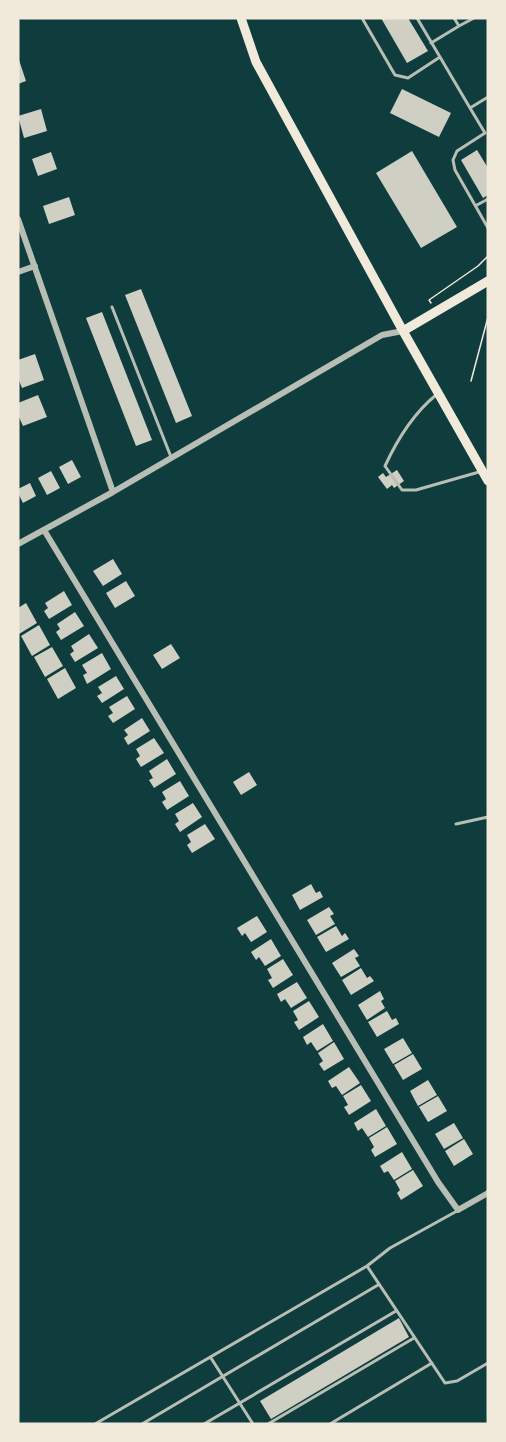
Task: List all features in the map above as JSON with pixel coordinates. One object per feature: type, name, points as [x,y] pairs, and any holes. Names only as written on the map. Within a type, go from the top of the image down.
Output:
[{"type":"main road","points":[[241,18],[256,62],[488,482]]},
{"type":"main road","points":[[403,331],[488,281]]},
{"type":"street","points":[[18,219],[113,492]]},
{"type":"street","points":[[18,272],[35,266]]},
{"type":"street","points":[[18,544],[113,492],[382,335],[403,331]]},
{"type":"street","points":[[44,530],[438,1182],[458,1210],[488,1193]]},
{"type":"lane","points":[[362,18],[396,75],[408,78],[440,57]]},
{"type":"lane","points":[[417,18],[488,138]]},
{"type":"lane","points":[[454,18],[459,26]]},
{"type":"lane","points":[[431,43],[474,18]]},
{"type":"lane","points":[[470,108],[488,97]]},
{"type":"lane","points":[[485,133],[457,151],[453,160],[455,170],[488,228]]},
{"type":"lane","points":[[476,206],[488,199]]},
{"type":"lane","points":[[112,308],[172,458]]},
{"type":"lane","points":[[438,394],[423,406],[392,451],[385,466],[402,490],[417,490],[482,471]]},
{"type":"lane","points":[[456,824],[488,817]]},
{"type":"lane","points":[[95,1424],[211,1358],[367,1266],[390,1248],[458,1210]]},
{"type":"lane","points":[[367,1266],[445,1383],[457,1381],[488,1363]]},
{"type":"lane","points":[[142,1424],[378,1285]]},
{"type":"lane","points":[[204,1424],[396,1311]]},
{"type":"lane","points":[[268,1424],[414,1338]]},
{"type":"lane","points":[[211,1358],[253,1424]]},
{"type":"lane","points":[[330,1424],[432,1363]]},
{"type":"path","points":[[436,312],[429,300],[478,266],[488,256]]},
{"type":"path","points":[[471,381],[488,317]]},
{"type":"building","points":[[381,18],[408,18],[428,51],[407,63]]},
{"type":"building","points":[[18,57],[26,81],[18,84]]},
{"type":"building","points":[[402,89],[451,113],[439,137],[390,113]]},
{"type":"building","points":[[41,109],[47,131],[24,138],[18,116]]},
{"type":"building","points":[[477,150],[488,168],[488,195],[483,198],[461,160]]},
{"type":"building","points":[[412,151],[457,227],[421,248],[376,173]]},
{"type":"building","points":[[51,152],[57,169],[38,176],[32,159]]},
{"type":"building","points":[[69,197],[75,215],[49,224],[43,206]]},
{"type":"building","points":[[141,289],[192,416],[176,423],[125,295]]},
{"type":"building","points":[[102,312],[152,440],[136,446],[86,318]]},
{"type":"building","points":[[35,354],[44,380],[22,388],[18,378],[18,360]]},
{"type":"building","points":[[38,395],[47,417],[23,426],[18,415],[18,403]]},
{"type":"building","points":[[72,460],[81,477],[68,484],[59,467]]},
{"type":"building","points":[[397,470],[404,481],[394,488],[392,485],[387,489],[378,477],[383,473],[386,477]]},
{"type":"building","points":[[51,471],[60,488],[47,495],[38,478]]},
{"type":"building","points":[[30,483],[36,496],[23,503],[18,489]]},
{"type":"building","points":[[113,559],[122,574],[103,586],[93,571]]},
{"type":"building","points":[[126,581],[135,596],[115,608],[106,593]]},
{"type":"building","points":[[64,591],[72,605],[49,619],[44,611],[48,608],[45,603]]},
{"type":"building","points":[[26,603],[37,623],[19,634],[18,608]]},
{"type":"building","points":[[75,612],[84,626],[61,640],[56,632],[60,629],[57,624]]},
{"type":"building","points":[[39,625],[50,645],[32,656],[21,636]]},
{"type":"building","points":[[89,634],[98,648],[75,662],[70,654],[74,651],[71,646]]},
{"type":"building","points":[[171,644],[180,658],[162,669],[153,655]]},
{"type":"building","points":[[52,647],[63,666],[45,677],[34,657]]},
{"type":"building","points":[[102,653],[111,669],[87,684],[83,675],[87,673],[82,665]]},
{"type":"building","points":[[65,668],[76,688],[58,699],[47,679]]},
{"type":"building","points":[[116,676],[124,689],[102,703],[97,696],[102,693],[98,687]]},
{"type":"building","points":[[127,696],[135,709],[113,723],[108,716],[113,713],[109,707]]},
{"type":"building","points":[[142,718],[150,731],[128,745],[124,738],[128,735],[124,730]]},
{"type":"building","points":[[154,738],[164,753],[141,767],[136,759],[140,756],[136,749]]},
{"type":"building","points":[[167,759],[176,774],[154,788],[149,780],[153,778],[149,771]]},
{"type":"building","points":[[249,772],[257,785],[241,795],[233,782]]},
{"type":"building","points":[[180,781],[189,796],[167,810],[162,802],[166,799],[162,792]]},
{"type":"building","points":[[193,803],[202,817],[180,832],[175,824],[179,821],[175,814]]},
{"type":"building","points":[[205,824],[215,839],[192,853],[187,845],[191,842],[187,835]]},
{"type":"building","points":[[311,884],[316,893],[320,891],[323,897],[300,910],[292,895]]},
{"type":"building","points":[[329,907],[334,914],[330,916],[335,924],[316,935],[307,920]]},
{"type":"building","points":[[257,916],[267,932],[251,942],[245,933],[242,936],[237,928]]},
{"type":"building","points":[[336,926],[342,936],[345,933],[349,939],[326,952],[317,937]]},
{"type":"building","points":[[271,939],[281,956],[265,966],[259,957],[256,960],[251,952]]},
{"type":"building","points":[[354,949],[359,956],[355,958],[360,966],[341,977],[332,963]]},
{"type":"building","points":[[283,959],[293,975],[273,988],[268,980],[272,978],[267,969]]},
{"type":"building","points":[[361,968],[367,978],[370,976],[374,981],[351,995],[342,980]]},
{"type":"building","points":[[297,982],[307,998],[291,1008],[285,999],[281,1002],[277,994]]},
{"type":"building","points":[[380,991],[384,999],[381,1001],[385,1008],[367,1020],[358,1005]]},
{"type":"building","points":[[309,1001],[319,1017],[299,1030],[294,1022],[298,1020],[293,1011]]},
{"type":"building","points":[[387,1011],[392,1020],[396,1018],[399,1024],[377,1037],[368,1022]]},
{"type":"building","points":[[323,1024],[333,1041],[317,1051],[311,1042],[307,1045],[303,1037]]},
{"type":"building","points":[[403,1038],[412,1053],[393,1064],[384,1049]]},
{"type":"building","points":[[334,1042],[344,1059],[324,1071],[319,1064],[323,1061],[318,1053]]},
{"type":"building","points":[[413,1054],[422,1069],[403,1080],[394,1065]]},
{"type":"building","points":[[349,1067],[360,1083],[342,1095],[336,1086],[332,1088],[328,1081]]},
{"type":"building","points":[[428,1080],[437,1095],[418,1106],[410,1091]]},
{"type":"building","points":[[361,1085],[371,1101],[349,1115],[344,1107],[348,1105],[343,1096]]},
{"type":"building","points":[[438,1096],[447,1111],[428,1122],[419,1107]]},
{"type":"building","points":[[376,1109],[386,1126],[368,1137],[362,1128],[358,1131],[354,1123]]},
{"type":"building","points":[[454,1123],[463,1138],[444,1149],[435,1134]]},
{"type":"building","points":[[387,1127],[397,1144],[375,1157],[371,1150],[374,1147],[369,1138]]},
{"type":"building","points":[[464,1139],[473,1154],[454,1166],[445,1151]]},
{"type":"building","points":[[402,1152],[412,1169],[394,1180],[388,1171],[384,1173],[380,1166]]},
{"type":"building","points":[[413,1170],[423,1186],[401,1200],[397,1193],[400,1190],[395,1181]]},
{"type":"building","points":[[399,1318],[409,1337],[271,1419],[260,1401]]}]
